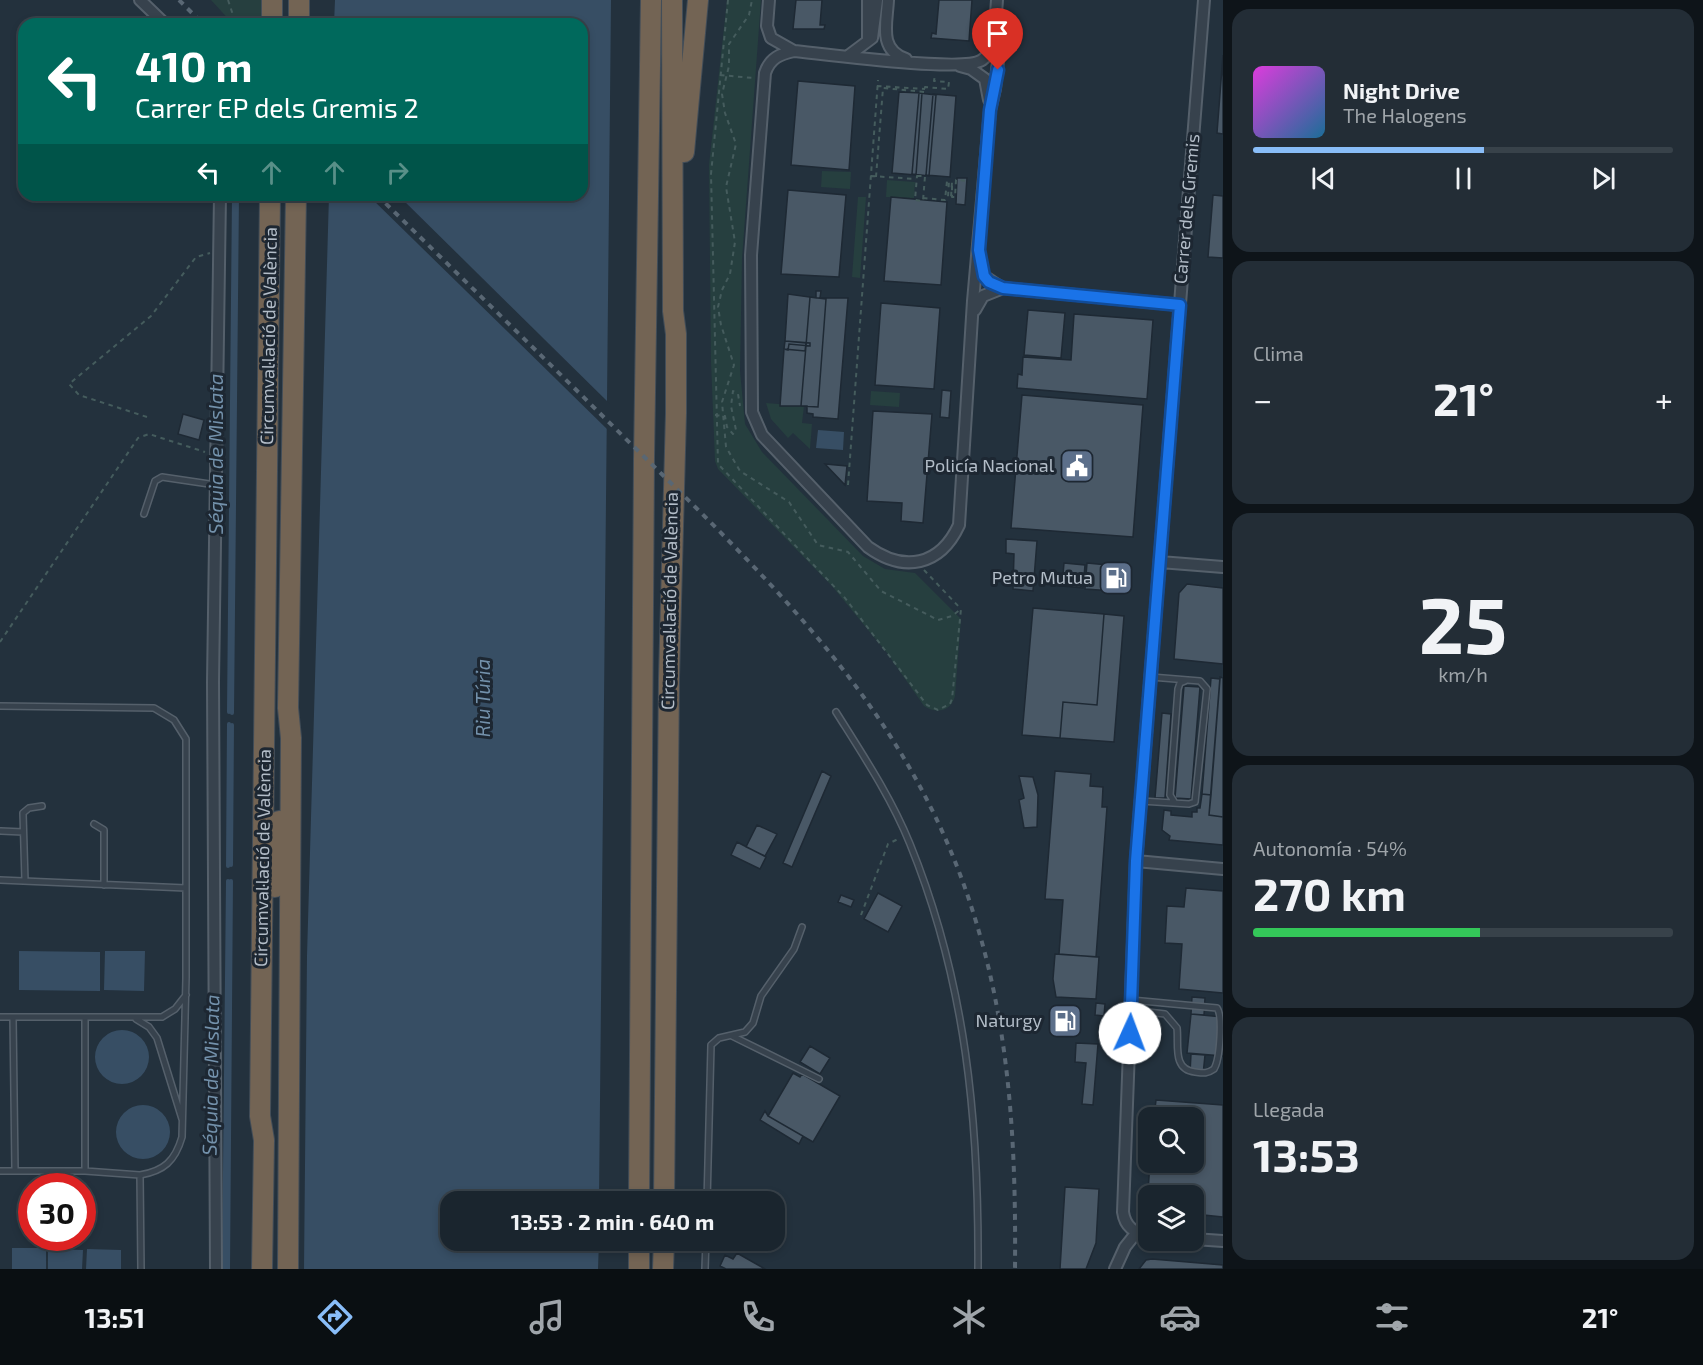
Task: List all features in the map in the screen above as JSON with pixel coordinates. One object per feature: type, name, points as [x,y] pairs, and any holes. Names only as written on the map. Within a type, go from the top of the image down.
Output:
[{"type":"highway","points":[[272,0],[272,18]]},
{"type":"highway","points":[[299,0],[299,18]]},
{"type":"highway","name":"Circumval·lació de València","points":[[639,1191],[644,483],[651,0]]},
{"type":"highway","name":"Circumval·lació de València","points":[[664,1191],[669,678],[676,334],[673,311],[672,0]]},
{"type":"highway","points":[[676,334],[682,310],[684,149],[698,0]]},
{"type":"highway","name":"Circumval·lació de València","points":[[262,1269],[264,1140],[260,1116],[270,201]]},
{"type":"highway","name":"Circumval·lació de València","points":[[288,1269],[292,922],[291,738],[288,708],[296,201]]},
{"type":"highway","points":[[264,1140],[269,965],[282,739],[288,708]]},
{"type":"highway","points":[[639,1251],[639,1269]]},
{"type":"highway","points":[[663,1269],[664,1251]]},
{"type":"street","points":[[140,0],[159,18]]},
{"type":"street","points":[[769,0],[767,26],[771,38],[794,51]]},
{"type":"street","points":[[867,45],[870,36],[867,25],[868,0]]},
{"type":"street","points":[[847,56],[867,45],[874,31],[877,0]]},
{"type":"street","points":[[888,0],[886,40],[888,47],[902,57],[917,62]]},
{"type":"street","points":[[953,64],[972,69],[985,79],[988,84],[990,110],[958,525],[948,543],[934,557],[917,566],[884,558],[868,547],[762,435],[752,412],[751,255],[765,73],[772,60],[780,54],[794,51],[953,64],[968,64],[984,59],[992,45],[997,0]]},
{"type":"street","name":"Carrer dels Gremis","points":[[1137,1232],[1124,1221],[1123,1212],[1136,861],[1204,0]]},
{"type":"street","points":[[990,110],[999,51],[995,27]]},
{"type":"street","points":[[216,1269],[213,682],[220,201]]},
{"type":"street","points":[[979,250],[984,276],[989,282],[1003,288],[1180,305]]},
{"type":"street","points":[[973,314],[983,296],[1003,288]]},
{"type":"street","points":[[1160,562],[1223,567]]},
{"type":"street","points":[[1136,861],[1223,870]]},
{"type":"street","points":[[1115,1269],[1125,1247],[1137,1232]]},
{"type":"street","points":[[1204,1240],[1223,1241]]},
{"type":"lane","points":[[144,514],[155,481],[162,477],[216,485]]},
{"type":"lane","points":[[1141,801],[1192,804],[1197,795],[1206,689],[1203,683],[1151,677]]},
{"type":"lane","points":[[1178,804],[1170,795],[1178,689],[1180,683],[1187,680]]},
{"type":"lane","points":[[0,706],[154,708],[174,720],[182,729],[187,750],[186,995],[183,1123],[178,1152],[168,1165],[156,1172],[140,1175],[85,1171],[0,1171]]},
{"type":"lane","points":[[836,712],[871,766],[906,835],[945,946],[968,1054],[979,1192],[978,1269]]},
{"type":"lane","points":[[25,881],[23,813],[29,808],[42,807]]},
{"type":"lane","points":[[94,824],[104,830],[104,885]]},
{"type":"lane","points":[[1,831],[23,832]]},
{"type":"lane","points":[[0,880],[186,888]]},
{"type":"lane","points":[[707,1191],[711,1045],[719,1038],[745,1032],[753,1023],[761,996],[794,948],[802,927]]},
{"type":"lane","points":[[0,1017],[162,1017],[176,1010],[186,995]]},
{"type":"lane","points":[[1131,1005],[1216,1008],[1222,1017],[1218,1061],[1214,1069],[1203,1073],[1190,1072],[1184,1068],[1177,1054],[1177,1028],[1166,1014],[1131,1005]]},
{"type":"lane","points":[[13,1017],[15,1171]]},
{"type":"lane","points":[[85,1018],[85,1171]]},
{"type":"lane","points":[[135,1018],[149,1026],[157,1038],[183,1123]]},
{"type":"lane","points":[[732,1036],[819,1079]]},
{"type":"lane","points":[[140,1175],[141,1269]]},
{"type":"lane","points":[[705,1269],[706,1251]]},
{"type":"path","points":[[228,0],[234,18]]},
{"type":"path","points":[[728,0],[711,174],[715,415],[718,464],[845,598],[933,709],[944,708],[952,699],[961,609]]},
{"type":"path","points":[[752,0],[749,15],[729,44],[728,76],[722,102],[736,144],[726,187],[735,242],[730,274],[722,290],[718,308],[734,365],[723,393],[726,447],[734,465],[746,476],[778,493],[789,502],[818,545],[848,552],[881,591],[930,617],[945,620],[961,609]]},
{"type":"path","points":[[877,86],[948,88],[949,82],[934,81],[935,74]]},
{"type":"path","points":[[720,75],[757,78]]},
{"type":"path","points":[[848,485],[878,80]]},
{"type":"path","points":[[876,177],[883,88],[925,92],[925,88]]},
{"type":"path","points":[[871,176],[917,179]]},
{"type":"path","points":[[917,176],[925,176],[923,198],[923,201],[915,200],[917,176]]},
{"type":"path","points":[[923,198],[945,200],[946,181],[949,182],[948,197],[951,197],[954,182],[952,197],[955,197],[956,180],[969,181]]},
{"type":"path","points":[[147,417],[79,395],[69,384],[151,316],[196,257],[207,253],[219,254]]},
{"type":"path","points":[[723,414],[729,431],[735,433],[731,406],[733,391],[738,394],[741,412]]},
{"type":"path","points":[[715,415],[723,414]]},
{"type":"path","points":[[0,642],[138,438],[149,434],[189,448],[216,454]]},
{"type":"path","points":[[917,566],[961,609]]},
{"type":"path","points":[[861,915],[888,844],[906,835]]},
{"type":"green space","points":[[211,0],[263,0],[263,18],[228,18]]},
{"type":"green space","points":[[727,0],[761,0],[742,259],[740,371],[745,424],[762,452],[863,556],[885,569],[915,573],[961,619],[955,696],[950,705],[942,710],[933,710],[924,706],[887,653],[832,586],[718,469],[715,461],[711,362],[709,165]]},
{"type":"green space","points":[[822,171],[851,172],[850,189],[821,187]]},
{"type":"green space","points":[[887,180],[915,182],[914,198],[886,197]]},
{"type":"green space","points":[[858,197],[866,197],[860,278],[852,277]]},
{"type":"green space","points":[[871,391],[900,393],[899,407],[870,405]]},
{"type":"green space","points":[[766,403],[804,406],[802,423],[812,424],[810,449],[793,433],[788,438],[771,419]]},
{"type":"water","name":"Riu Túria","points":[[335,0],[611,0],[599,1191],[440,1191],[440,1251],[599,1251],[598,1269],[304,1269],[307,956],[329,201],[588,201],[588,18],[334,18]]},
{"type":"water","points":[[818,430],[844,432],[843,450],[816,448]]},
{"type":"water","points":[[19,951],[100,952],[100,991],[19,990]]},
{"type":"water","points":[[105,951],[145,951],[144,991],[104,990]]},
{"type":"water","points":[[122,1030],[132,1032],[141,1038],[147,1047],[149,1057],[147,1067],[141,1076],[132,1082],[122,1084],[112,1082],[103,1076],[97,1067],[95,1057],[97,1047],[103,1038],[112,1032]]},
{"type":"water","points":[[143,1105],[153,1107],[162,1113],[168,1122],[170,1132],[168,1142],[162,1151],[153,1157],[143,1159],[133,1157],[124,1151],[118,1142],[116,1132],[118,1122],[124,1113],[133,1107]]},
{"type":"water","points":[[12,1248],[18,1248],[18,1251],[46,1251],[46,1269],[12,1269]]},
{"type":"water","points":[[121,1250],[121,1269],[86,1269],[87,1251]]},
{"type":"water","points":[[48,1251],[83,1251],[82,1269],[48,1269]]},
{"type":"pier","points":[[374,201],[404,201],[610,404],[610,432]]},
{"type":"building","points":[[796,0],[822,0],[820,25],[825,25],[824,29],[793,29]]},
{"type":"building","points":[[939,0],[972,0],[969,41],[931,38],[932,33],[936,34]]},
{"type":"building","points":[[1223,55],[1223,134],[1217,133]]},
{"type":"building","points":[[798,81],[855,86],[849,170],[791,165]]},
{"type":"building","points":[[899,92],[922,93],[916,175],[892,173]]},
{"type":"building","points":[[919,93],[936,95],[929,176],[912,174]]},
{"type":"building","points":[[933,94],[956,96],[950,177],[926,175]]},
{"type":"building","points":[[957,178],[967,178],[965,205],[956,204]]},
{"type":"building","points":[[788,190],[846,195],[839,277],[781,274]]},
{"type":"building","points":[[1213,195],[1223,196],[1223,258],[1208,257]]},
{"type":"building","points":[[891,197],[947,202],[941,285],[884,281]]},
{"type":"building","points":[[816,291],[821,291],[820,298],[848,298],[838,419],[813,417],[813,414],[807,413],[807,406],[780,406],[784,349],[788,350],[789,344],[810,346],[810,343],[785,341],[788,294],[816,298]]},
{"type":"building","points":[[810,297],[826,299],[818,407],[801,406]]},
{"type":"building","points":[[881,303],[940,308],[934,389],[875,385]]},
{"type":"building","points":[[1028,310],[1065,313],[1061,358],[1024,355]]},
{"type":"building","points":[[1074,314],[1153,320],[1147,399],[1017,388],[1018,374],[1022,375],[1023,357],[1071,360]]},
{"type":"building","points":[[785,341],[806,343],[805,351],[784,349]]},
{"type":"building","points":[[942,390],[951,391],[949,418],[940,417]]},
{"type":"building","name":"Policía Nacional","points":[[1022,395],[1143,405],[1133,537],[1011,528]]},
{"type":"building","points":[[873,411],[932,414],[923,523],[901,521],[902,503],[867,501]]},
{"type":"building","points":[[183,414],[204,420],[199,440],[178,434]]},
{"type":"building","points":[[825,464],[847,466],[845,485]]},
{"type":"building","points":[[1006,539],[1037,541],[1033,591],[1013,589],[1014,554],[1006,553]]},
{"type":"building","points":[[1064,563],[1085,565],[1083,588],[1062,586]]},
{"type":"building","points":[[1087,563],[1129,567],[1127,592],[1085,589]]},
{"type":"building","points":[[1187,584],[1223,588],[1223,664],[1174,659],[1179,593]]},
{"type":"building","points":[[1033,608],[1104,614],[1097,705],[1063,702],[1060,738],[1022,735]]},
{"type":"building","points":[[1104,614],[1124,616],[1114,742],[1060,738],[1063,702],[1097,705]]},
{"type":"building","points":[[1220,677],[1223,678],[1223,817],[1209,815]]},
{"type":"building","points":[[1211,678],[1220,679],[1211,795],[1202,794]]},
{"type":"building","points":[[1184,686],[1200,687],[1191,799],[1175,798]]},
{"type":"building","points":[[1162,713],[1171,714],[1165,798],[1155,798]]},
{"type":"building","points":[[822,771],[831,776],[792,867],[783,863]]},
{"type":"building","points":[[1055,771],[1091,774],[1090,786],[1103,787],[1102,807],[1107,807],[1096,957],[1059,954],[1063,900],[1045,899]]},
{"type":"building","points":[[1019,776],[1033,777],[1038,795],[1037,827],[1024,828],[1019,800],[1024,798]]},
{"type":"building","points":[[1202,794],[1211,795],[1209,815],[1223,817],[1223,845],[1169,840],[1170,836],[1162,830],[1164,810],[1171,811],[1171,815],[1192,817],[1192,812],[1197,812],[1197,808],[1200,808]]},
{"type":"building","points":[[757,825],[777,834],[765,856],[746,847]]},
{"type":"building","points":[[737,842],[766,857],[760,869],[731,855]]},
{"type":"building","points":[[1186,888],[1223,891],[1223,993],[1179,989],[1182,944],[1165,943],[1167,906],[1184,907]]},
{"type":"building","points":[[878,893],[902,906],[888,932],[864,919]]},
{"type":"building","points":[[841,895],[854,900],[851,907],[838,902]]},
{"type":"building","points":[[1055,954],[1099,957],[1096,999],[1056,997],[1053,979]]},
{"type":"building","points":[[1192,997],[1205,998],[1204,1015],[1191,1014]]},
{"type":"building","points":[[1096,1003],[1105,1004],[1104,1016],[1095,1015]]},
{"type":"building","points":[[1191,1014],[1223,1017],[1223,1056],[1187,1053]]},
{"type":"building","points":[[1076,1043],[1098,1044],[1093,1105],[1082,1104],[1086,1063],[1075,1062]]},
{"type":"building","points":[[810,1046],[830,1058],[820,1074],[800,1062]]},
{"type":"building","points":[[1191,1054],[1205,1055],[1203,1075],[1190,1073]]},
{"type":"building","points":[[793,1073],[800,1077],[802,1074],[840,1096],[813,1142],[768,1116]]},
{"type":"building","points":[[1156,1100],[1223,1105],[1223,1217],[1204,1215],[1204,1185],[1148,1185],[1149,1173],[1204,1173],[1204,1107],[1155,1107]]},
{"type":"building","points":[[765,1111],[768,1116],[803,1136],[799,1144],[760,1120]]},
{"type":"building","points":[[1065,1187],[1099,1189],[1096,1243],[1086,1269],[1060,1269]]},
{"type":"building","points":[[737,1253],[765,1269],[726,1269],[720,1266],[725,1255],[733,1259]]},
{"type":"building","points":[[1146,1260],[1223,1265],[1223,1269],[1139,1269]]},
{"type":"waterway","name":"Séquia de Mislata","points":[[229,712],[234,201]]},
{"type":"waterway","name":"Séquia de Mislata","points":[[232,713],[237,201]]},
{"type":"waterway","name":"Séquia de Mislata","points":[[228,866],[229,724]]},
{"type":"waterway","name":"Séquia de Mislata","points":[[231,865],[232,725]]},
{"type":"waterway","name":"Séquia de Mislata","points":[[224,1269],[228,881]]},
{"type":"waterway","name":"Séquia de Mislata","points":[[228,1269],[231,881]]},
{"type":"railway","points":[[179,0],[197,18]]},
{"type":"railway","points":[[383,201],[685,497],[789,605],[836,661],[880,720],[918,783],[951,851],[977,925],[997,1010],[1004,1053],[1012,1139],[1015,1269]]},
{"type":"place","name":"Policía Nacional","points":[[1077,466]]},
{"type":"place","name":"Petro Mutua","points":[[1116,578]]},
{"type":"place","name":"Naturgy","points":[[1065,1021]]},
{"type":"route","points":[[998,70],[990,110],[980,227],[979,250],[984,276],[989,282],[1003,288],[1180,305],[1136,861],[1130,1033]]}]
